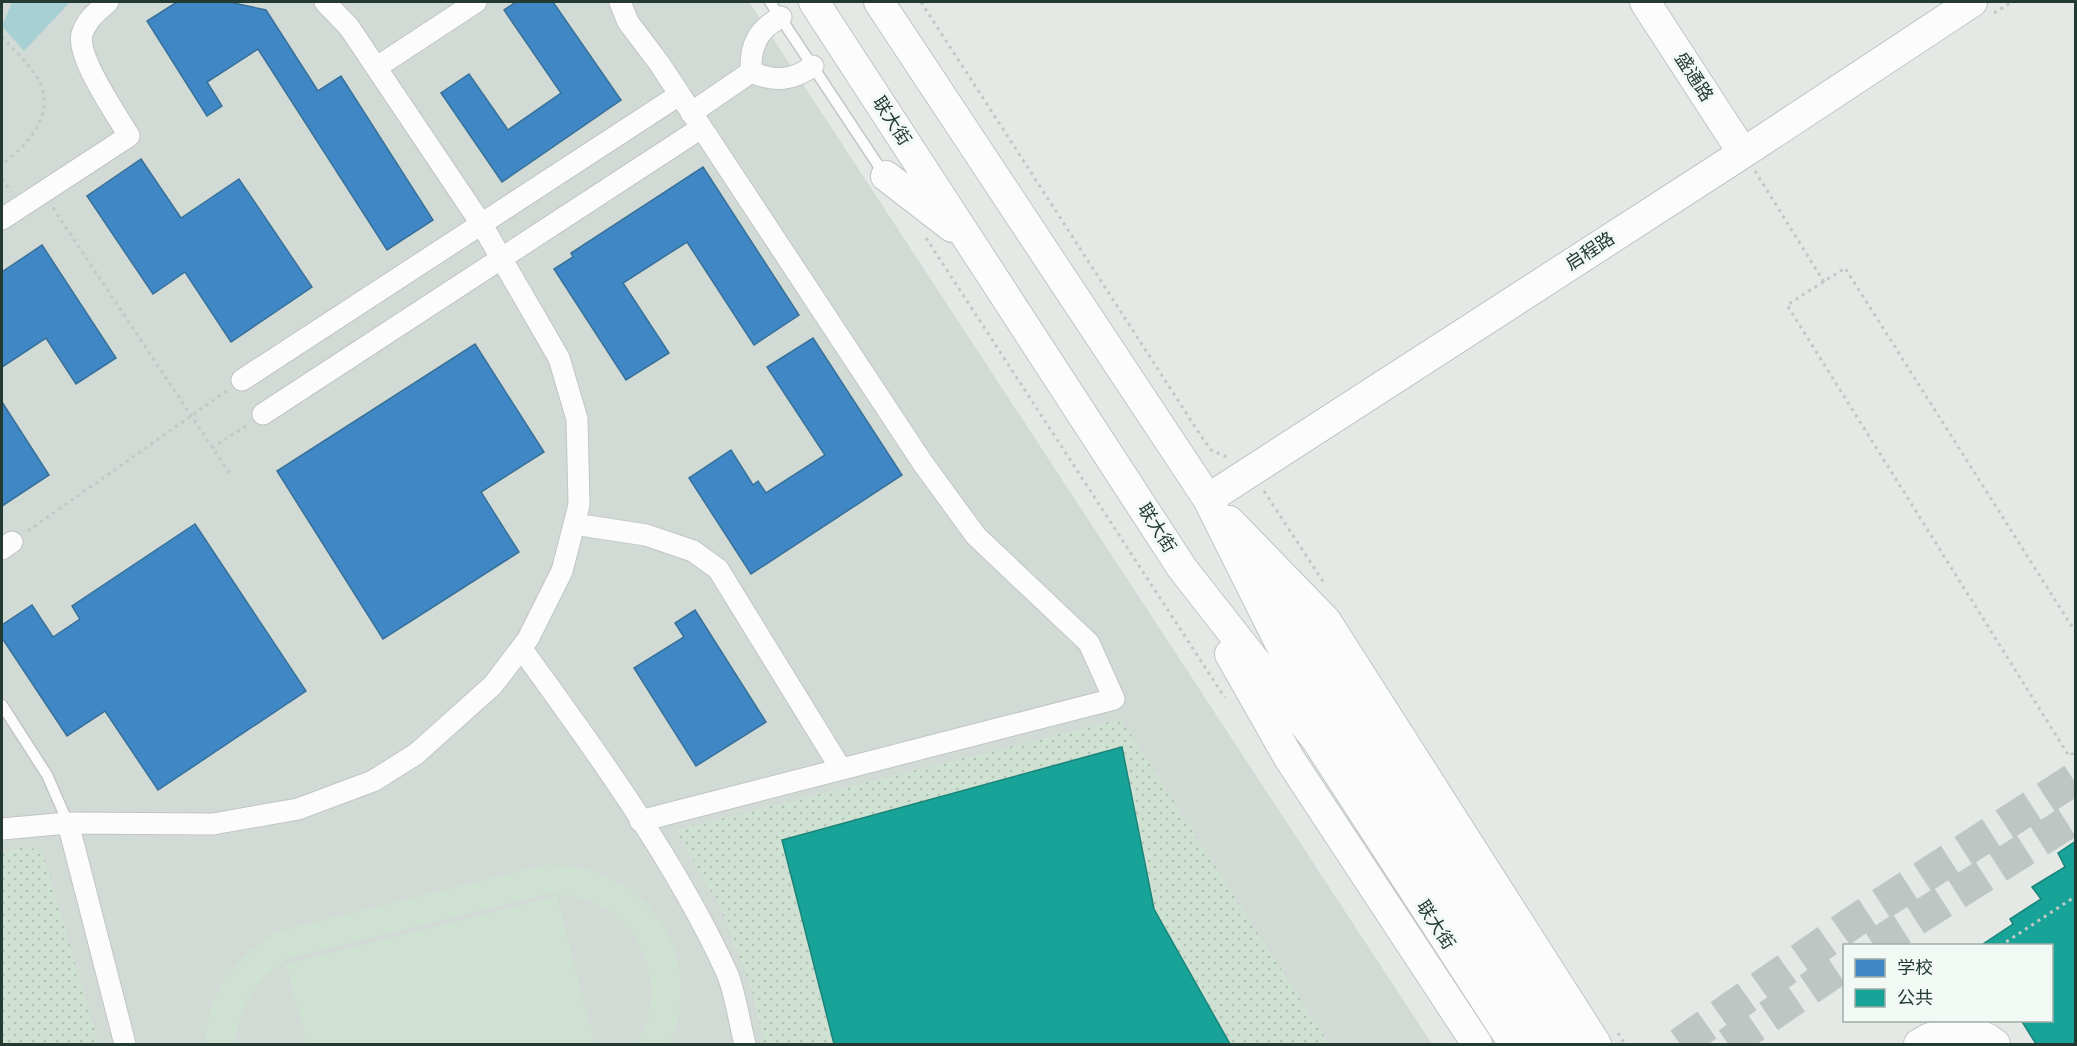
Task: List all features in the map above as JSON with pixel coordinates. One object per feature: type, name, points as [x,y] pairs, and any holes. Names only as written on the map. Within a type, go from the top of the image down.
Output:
[{"type":"main road","name":"联大街","points":[[814,2],[1182,568],[1316,740],[1514,1044]]},
{"type":"main road","name":"联大街","points":[[879,2],[1208,499],[1282,647],[1540,1044]]},
{"type":"main road","name":"盛通路","points":[[1645,2],[1743,153]]},
{"type":"main road","name":"启程路","points":[[1208,499],[1972,2]]},
{"type":"main road","points":[[886,176],[970,241]]},
{"type":"main road","points":[[1208,499],[1306,634],[1568,1044]]},
{"type":"main road","points":[[1208,499],[1326,621],[1604,1035]]},
{"type":"main road","points":[[1182,568],[1289,758],[1477,1044]]},
{"type":"main road","points":[[1925,1041],[1948,1031],[1965,1030],[1986,1037],[1995,1044]]},
{"type":"main road","points":[[1925,1041],[1944,1036],[1960,1044]]},
{"type":"street","points":[[2,219],[129,136],[85,57],[81,37],[88,20],[108,2]]},
{"type":"street","points":[[2,829],[68,823],[213,824],[298,809],[373,781],[416,754],[493,685],[521,648],[562,571],[579,505],[577,419],[559,358],[482,225],[349,27],[324,2]]},
{"type":"street","points":[[376,67],[476,2]]},
{"type":"street","points":[[620,2],[628,22],[696,120],[922,462],[976,536],[1089,643],[1114,699],[640,821]]},
{"type":"street","points":[[751,72],[750,55],[755,39],[776,9]]},
{"type":"street","points":[[751,72],[766,79],[783,80],[800,75],[813,66]]},
{"type":"street","points":[[263,414],[502,258],[696,120],[751,72]]},
{"type":"street","points":[[242,380],[679,95]]},
{"type":"street","points":[[574,524],[646,535],[693,551],[718,569],[841,769]]},
{"type":"street","points":[[521,648],[578,726],[681,884],[728,976],[745,1044]]},
{"type":"street","points":[[68,823],[125,1044]]},
{"type":"lane","points":[[776,9],[886,176]]},
{"type":"lane","points":[[2,705],[47,775],[68,823]]},
{"type":"path","points":[[921,2],[1201,436],[1211,450],[1226,459],[1240,455],[1328,589]]},
{"type":"path","points":[[2,37],[39,82],[43,94],[43,110],[36,130],[20,151],[2,164]]},
{"type":"path","points":[[1743,153],[1824,282]]},
{"type":"path","points":[[42,193],[230,474]]},
{"type":"path","points":[[925,236],[1230,705]]},
{"type":"path","points":[[2076,633],[1845,268],[1787,305],[2069,756],[2076,752]]},
{"type":"path","points":[[7,546],[242,380]]},
{"type":"path","points":[[212,448],[263,414]]},
{"type":"path","points":[[2002,944],[2076,896]]},
{"type":"path","points":[[1604,1035],[1625,1044]]},
{"type":"shaded area","points":[[2,2],[749,2],[1432,1044],[2,1044]]},
{"type":"green space","points":[[1121,719],[1329,1044],[764,1044],[752,990],[721,910],[676,830]]},
{"type":"green space","points":[[25,847],[42,850],[99,1044],[2,1044],[2,852]]},
{"type":"green space","points":[[546,865],[581,869],[612,879],[639,897],[659,919],[674,946],[681,977],[680,1010],[670,1044],[636,1044],[645,1025],[650,1006],[651,985],[648,965],[629,929],[615,915],[591,901],[573,896],[548,894],[292,957],[269,973],[252,993],[241,1017],[235,1044],[206,1044],[211,1009],[226,978],[250,952],[278,931]]},
{"type":"green space","points":[[557,896],[595,1044],[307,1044],[286,964]]},
{"type":"water","points":[[12,2],[70,2],[24,51],[2,26]]},
{"type":"building: 学校","points":[[177,2],[229,2],[266,10],[318,91],[341,76],[433,220],[387,250],[258,49],[207,82],[222,106],[207,116],[147,21]]},
{"type":"building: 学校","points":[[516,2],[553,2],[621,100],[502,182],[441,93],[469,74],[508,130],[561,93],[504,10]]},
{"type":"building: 学校","points":[[141,159],[181,218],[239,179],[312,287],[231,342],[185,272],[153,294],[87,196]]},
{"type":"building: 学校","points":[[703,167],[799,315],[754,345],[687,242],[623,283],[669,353],[626,380],[554,269],[573,257],[571,253]]},
{"type":"building: 学校","points":[[42,245],[116,358],[76,384],[46,338],[2,367],[2,272]]},
{"type":"building: 学校","points":[[813,338],[902,475],[751,574],[689,478],[731,450],[753,485],[758,481],[766,493],[825,455],[767,367]]},
{"type":"building: 学校","points":[[475,344],[544,452],[481,492],[519,552],[383,639],[277,471]]},
{"type":"building: 学校","points":[[2,402],[49,475],[2,506]]},
{"type":"building: 学校","points":[[195,524],[306,691],[158,790],[105,711],[67,736],[2,638],[2,625],[32,605],[53,637],[80,619],[72,606]]},
{"type":"building: 学校","points":[[695,610],[766,722],[696,766],[634,668],[684,637],[675,623]]},
{"type":"building: 公共","points":[[1122,747],[1154,909],[1230,1044],[834,1044],[782,840]]},
{"type":"building: 公共","points":[[2076,841],[2076,1044],[2036,1044],[2022,1022],[2053,1022],[2053,944],[1983,944],[2013,924],[2010,919],[2041,899],[2032,887],[2065,867],[2058,853]]},
{"type":"tunnel","points":[[1680,1044],[1852,923],[2076,778]]},
{"type":"tunnel","points":[[1877,944],[2076,817]]},
{"type":"tunnel","points":[[1728,1044],[1843,966]]}]
